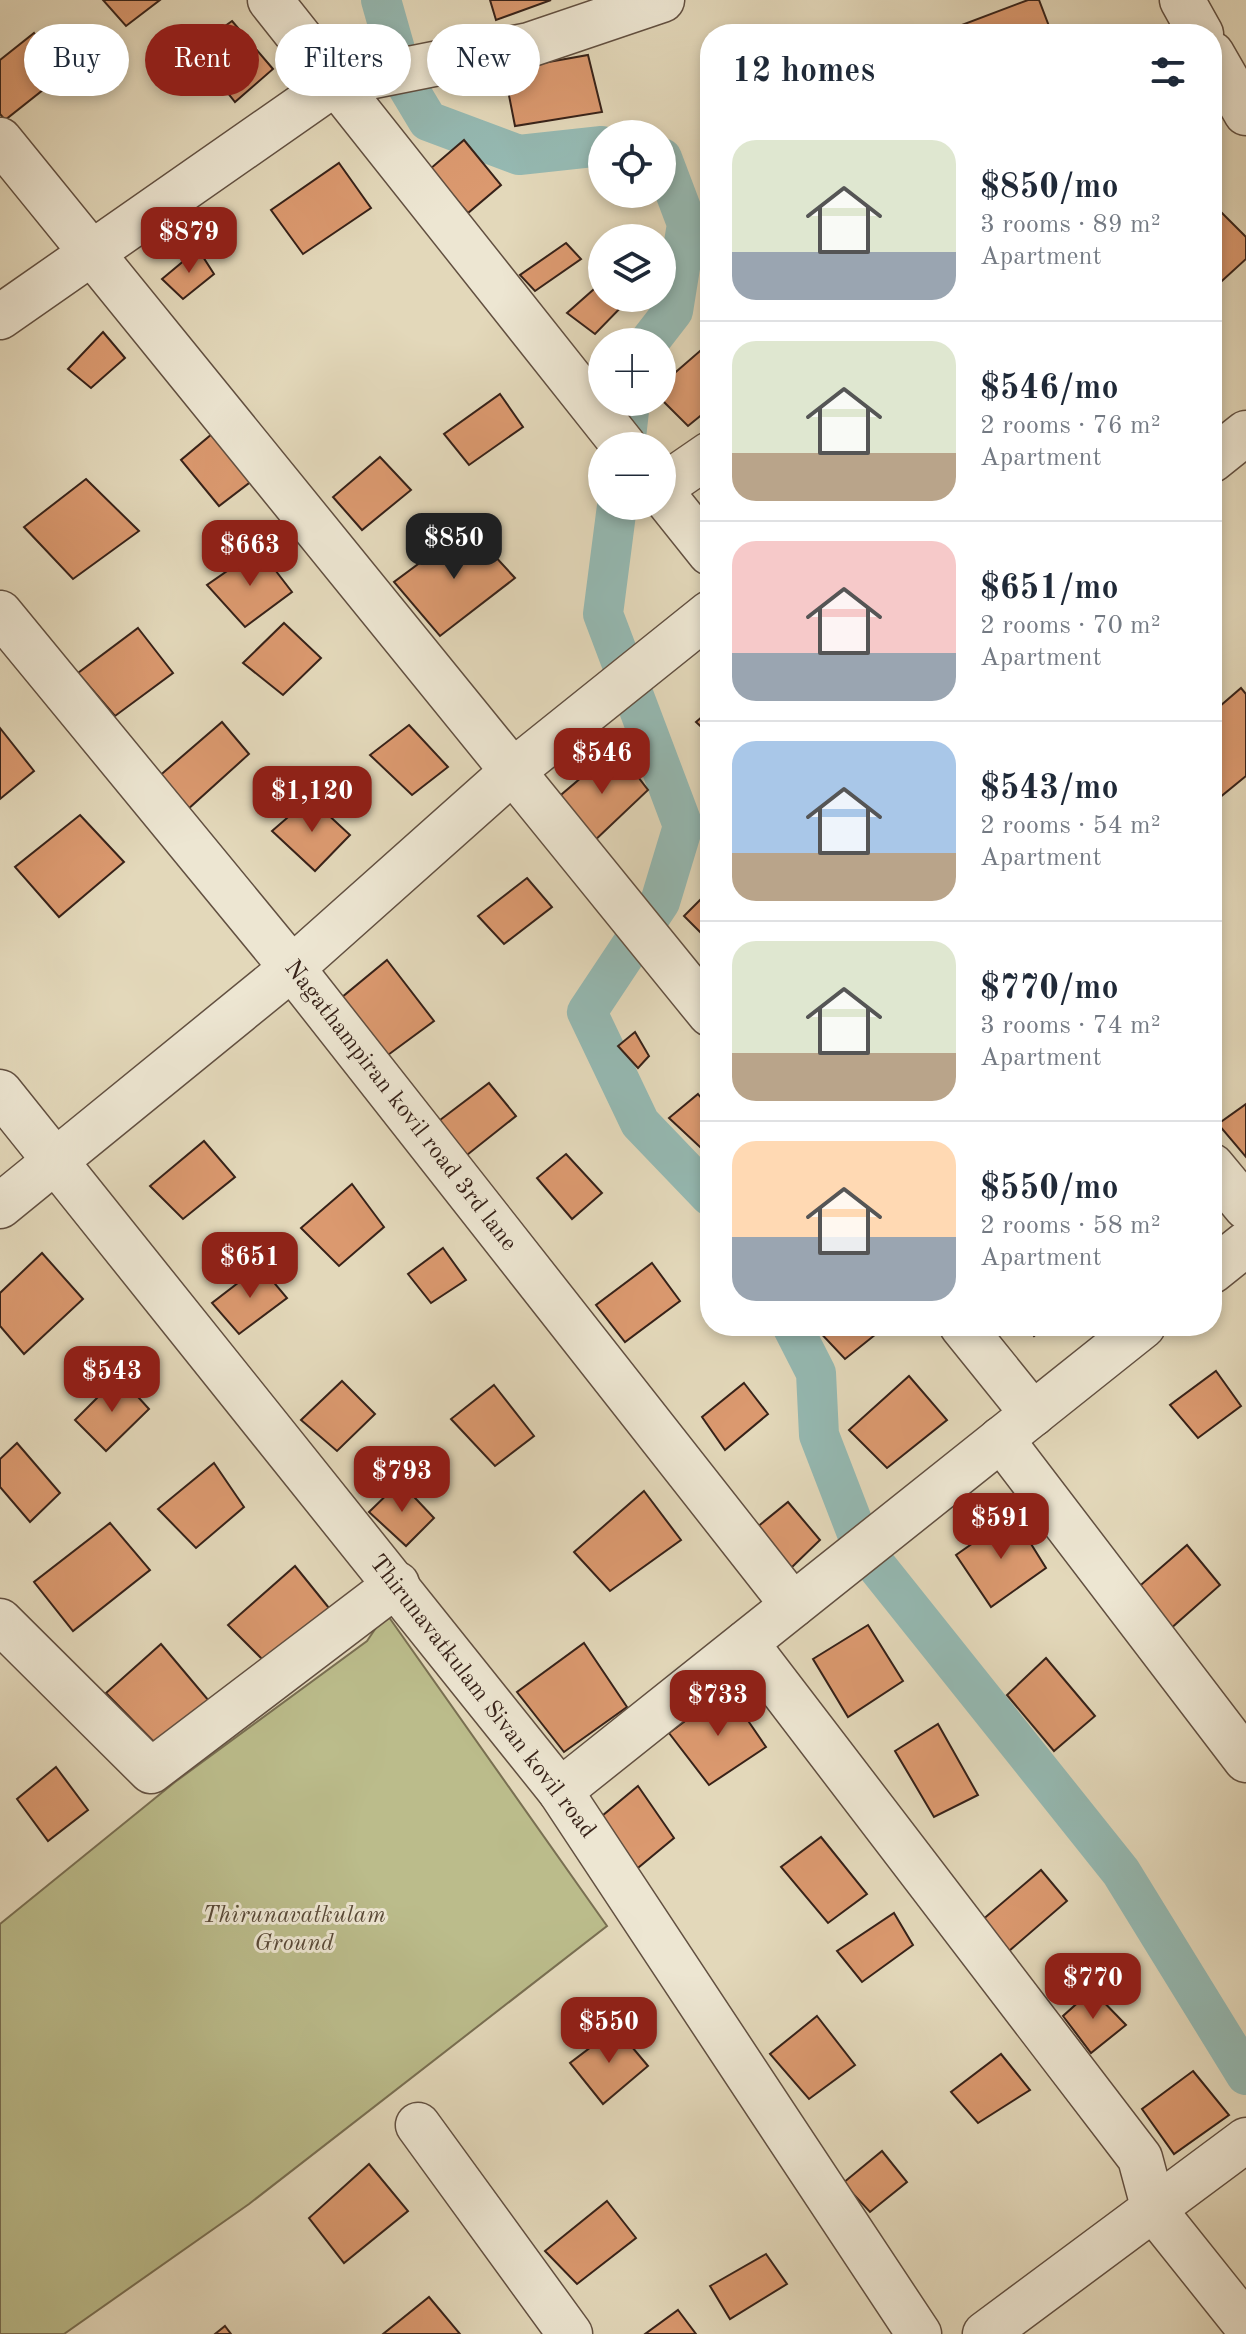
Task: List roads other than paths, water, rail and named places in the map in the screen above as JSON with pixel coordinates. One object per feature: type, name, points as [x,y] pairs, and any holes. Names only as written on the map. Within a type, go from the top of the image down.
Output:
[{"type":"street","points":[[270,0],[288,24]]},
{"type":"street","points":[[411,69],[529,45],[662,0]]},
{"type":"street","points":[[1222,76],[1246,113]]},
{"type":"street","points":[[0,317],[317,96]]},
{"type":"street","points":[[344,96],[613,432]]},
{"type":"street","points":[[0,140],[700,1002]]},
{"type":"street","points":[[1222,452],[1246,433]]},
{"type":"street","points":[[676,477],[700,461]]},
{"type":"street","points":[[676,510],[700,540]]},
{"type":"street","name":"Nagathampiran kovil road 3rd lane","points":[[0,613],[292,968],[793,1605]]},
{"type":"street","points":[[0,1206],[292,968],[513,771],[700,621]]},
{"type":"street","name":"Thirunavatkulam Sivan kovil road","points":[[0,1092],[560,1791],[919,2334]]},
{"type":"street","points":[[1222,1178],[1246,1207]]},
{"type":"street","points":[[968,1336],[1017,1426],[1246,1760]]},
{"type":"street","points":[[560,1791],[1130,1336]]},
{"type":"street","points":[[0,1621],[151,1771],[397,1584]]},
{"type":"street","points":[[746,1643],[1140,2158],[1154,2210],[1246,2325]]},
{"type":"street","points":[[418,2125],[570,2334]]},
{"type":"street","points":[[985,2334],[1246,2140]]},
{"type":"waterway","points":[[381,0],[404,81],[428,121],[519,155],[588,148]]},
{"type":"waterway","points":[[660,328],[673,311],[687,224],[676,195]]},
{"type":"waterway","points":[[627,432],[628,416]]},
{"type":"waterway","points":[[615,520],[603,614],[683,826],[660,902],[587,1012],[640,1123],[700,1186]]},
{"type":"waterway","points":[[797,1336],[816,1373],[819,1435],[863,1549],[1121,1872],[1246,2075]]},
{"type":"park label","name":"Thirunavatkulam Ground","points":[[294,1930]]}]
